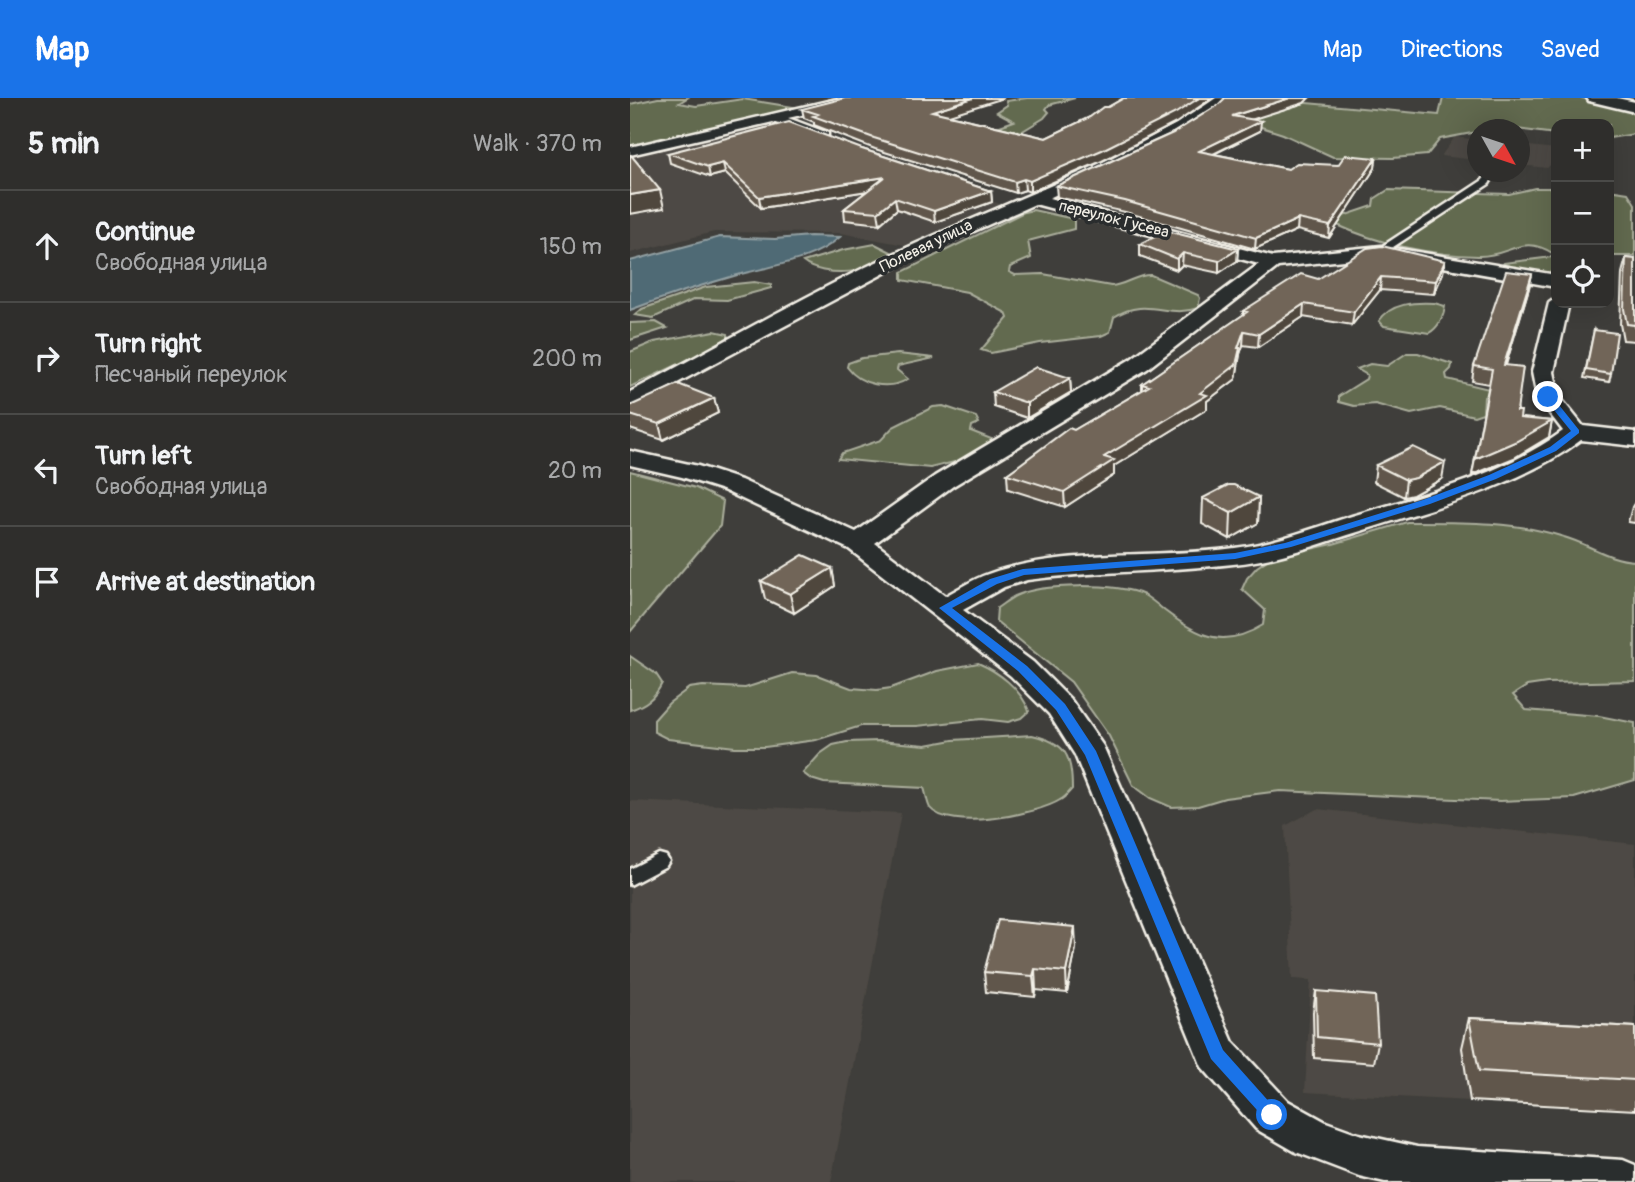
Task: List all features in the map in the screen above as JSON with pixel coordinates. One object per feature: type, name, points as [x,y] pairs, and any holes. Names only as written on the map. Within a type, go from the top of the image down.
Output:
[{"type":"street","points":[[630,151],[858,98]]},
{"type":"street","name":"Полевая улица","points":[[630,401],[907,254],[1108,166],[1182,128],[1225,98]]},
{"type":"street","points":[[1595,98],[1635,107]]},
{"type":"street","points":[[775,118],[834,140]]},
{"type":"street","name":"переулок Гусева","points":[[997,195],[1273,262]]},
{"type":"street","points":[[858,543],[944,481],[1139,364],[1273,262],[1381,251],[1551,280]]},
{"type":"street","points":[[1558,308],[1543,372],[1548,397],[1576,432]]},
{"type":"street","points":[[945,608],[993,581],[1023,572],[1235,556],[1287,545],[1426,502],[1493,477],[1553,449],[1576,432],[1635,439]]},
{"type":"street","points":[[630,458],[689,471],[732,485],[858,543],[1023,669],[1060,707],[1091,754],[1216,1054],[1272,1115],[1312,1138],[1359,1155],[1417,1168],[1623,1182]]},
{"type":"lane","points":[[1381,251],[1484,182]]},
{"type":"lane","points":[[630,878],[659,861]]},
{"type":"shaded area","points":[[771,124],[1000,204],[905,245],[841,233],[714,232],[630,253],[630,156]]},
{"type":"shaded area","points":[[1455,137],[1467,139],[1467,159],[1441,156]]},
{"type":"shaded area","points":[[1530,146],[1551,148],[1551,164],[1547,168],[1530,166]]},
{"type":"shaded area","points":[[630,801],[901,813],[831,1182],[630,1182]]},
{"type":"shaded area","points":[[1317,809],[1635,844],[1635,1110],[1305,1092],[1311,980],[1292,979],[1285,826]]},
{"type":"green space","points":[[658,98],[687,98],[679,103],[696,106],[743,99],[799,108],[630,148],[630,104]]},
{"type":"green space","points":[[1075,98],[1049,105],[1046,109],[1049,112],[1044,118],[1016,135],[994,128],[1014,121],[997,112],[1007,105],[1006,101]]},
{"type":"green space","points":[[1250,98],[1439,115],[1443,98],[1582,98],[1635,110],[1635,134],[1614,137],[1614,119],[1551,119],[1551,133],[1530,131],[1530,119],[1467,119],[1467,134],[1440,139],[1427,155],[1393,158],[1333,157],[1283,134],[1255,125],[1245,118]]},
{"type":"green space","points":[[1535,188],[1551,188],[1551,252],[1543,248],[1524,246],[1478,256],[1442,253],[1387,243],[1335,224],[1337,218],[1373,206],[1374,199],[1388,190],[1509,194]]},
{"type":"green space","points":[[1614,191],[1628,193],[1635,204],[1635,256],[1614,256]]},
{"type":"green space","points":[[1033,210],[1074,219],[1074,229],[1028,241],[1031,258],[1010,267],[1009,272],[1015,275],[1043,274],[1111,286],[1151,275],[1198,295],[1198,308],[1176,311],[1137,308],[1114,317],[1110,332],[1101,336],[1040,343],[991,353],[981,350],[1008,318],[1006,313],[967,292],[902,280],[902,272]]},
{"type":"green space","points":[[875,244],[891,252],[874,266],[862,269],[836,272],[812,267],[803,262],[843,250]]},
{"type":"green space","points":[[1551,257],[1551,274],[1520,272],[1501,267],[1504,263]]},
{"type":"green space","points":[[754,282],[771,285],[771,288],[727,300],[695,299],[653,318],[635,315],[642,309],[706,287]]},
{"type":"green space","points":[[1434,303],[1445,306],[1438,325],[1429,333],[1384,326],[1379,321],[1396,307]]},
{"type":"green space","points":[[656,322],[667,328],[630,340],[630,323]]},
{"type":"green space","points":[[714,331],[728,334],[728,337],[709,350],[630,387],[630,352],[654,342]]},
{"type":"green space","points":[[1407,353],[1418,353],[1452,364],[1446,374],[1447,379],[1489,389],[1490,392],[1484,397],[1483,413],[1474,416],[1440,408],[1411,414],[1375,404],[1354,406],[1339,402],[1339,396],[1366,379],[1367,375],[1357,369],[1370,364],[1387,366]]},
{"type":"green space","points":[[898,354],[934,358],[898,366],[897,370],[908,379],[892,385],[867,382],[847,367],[848,363],[862,358]]},
{"type":"green space","points":[[943,406],[976,417],[979,423],[972,426],[971,431],[994,440],[993,444],[971,458],[930,468],[838,459],[842,453],[881,440],[893,427],[933,407]]},
{"type":"green space","points":[[630,471],[696,488],[723,501],[720,526],[630,632]]},
{"type":"green space","points":[[1407,522],[1525,528],[1564,537],[1616,558],[1635,561],[1635,681],[1547,683],[1527,686],[1513,695],[1526,710],[1599,716],[1635,723],[1635,780],[1574,798],[1500,801],[1280,791],[1225,798],[1198,806],[1171,807],[1150,798],[1133,785],[1109,736],[1071,682],[996,621],[997,608],[1013,597],[1027,592],[1079,586],[1116,588],[1144,595],[1189,628],[1201,633],[1212,637],[1236,637],[1263,625],[1265,610],[1242,589],[1247,578],[1270,558],[1333,544]]},
{"type":"green space","points":[[630,656],[656,674],[662,683],[649,700],[630,710]]},
{"type":"green space","points":[[978,663],[1008,682],[1021,695],[1029,711],[1021,718],[1008,722],[982,719],[917,726],[861,726],[816,740],[765,747],[735,747],[668,739],[654,732],[654,720],[669,703],[689,688],[745,688],[792,673],[817,675],[851,688],[877,690],[891,688],[937,671]]},
{"type":"green space","points":[[1032,735],[1053,742],[1065,752],[1071,767],[1072,789],[1064,798],[1049,805],[1014,815],[974,820],[955,819],[940,815],[930,808],[924,788],[824,783],[803,773],[820,754],[833,745],[847,742],[879,741],[926,745],[953,740]]},
{"type":"water","points":[[720,237],[775,239],[840,237],[803,258],[734,276],[630,310],[630,261]]},
{"type":"building","points":[[845,98],[973,98],[932,111],[1046,138],[1124,98],[1199,98],[1176,113],[1102,150],[1030,181],[1024,179],[1015,182],[874,138],[813,116],[818,114],[802,109]]},
{"type":"building","points":[[1225,98],[1290,98],[1232,116],[1261,121],[1199,151],[1288,169],[1297,163],[1338,165],[1345,155],[1376,158],[1330,226],[1298,219],[1256,238],[1125,201],[1056,186],[1173,133]]},
{"type":"building","points":[[789,122],[991,191],[934,211],[895,198],[878,212],[844,209],[885,177],[759,197],[723,163],[708,167],[668,153]]},
{"type":"building","points":[[631,155],[660,190],[630,195]]},
{"type":"building","points":[[1167,231],[1238,249],[1219,261],[1183,253],[1177,259],[1140,244]]},
{"type":"building","points":[[1382,246],[1445,261],[1436,281],[1381,277],[1354,312],[1304,304],[1259,334],[1244,331],[1236,365],[1200,393],[1207,395],[1104,457],[1114,460],[1064,492],[1007,474],[1069,428],[1074,430],[1149,386],[1142,384],[1247,312],[1243,311],[1301,274],[1318,279],[1367,248]]},
{"type":"building","points":[[1626,258],[1635,259],[1635,325],[1627,324],[1624,309]]},
{"type":"building","points":[[1506,271],[1532,274],[1504,365],[1523,367],[1517,411],[1521,411],[1520,418],[1552,421],[1517,441],[1475,459],[1492,369],[1474,366]]},
{"type":"building","points":[[1594,330],[1617,333],[1611,374],[1586,370]]},
{"type":"building","points":[[1036,367],[1070,378],[1027,403],[993,392]]},
{"type":"building","points":[[678,384],[714,398],[659,424],[630,415],[630,406]]},
{"type":"building","points":[[1413,447],[1445,462],[1416,478],[1406,480],[1376,465]]},
{"type":"building","points":[[1228,485],[1234,485],[1259,497],[1231,513],[1203,498]]},
{"type":"building","points":[[803,555],[832,568],[790,594],[761,581]]},
{"type":"building","points":[[998,920],[1075,927],[1066,972],[1035,969],[1033,976],[984,972]]},
{"type":"building","points":[[1316,991],[1375,996],[1378,1043],[1317,1037]]},
{"type":"building","points":[[1469,1018],[1635,1027],[1635,1080],[1479,1071]]},
{"type":"route","points":[[1272,1115],[1216,1054],[1091,754],[1060,707],[1023,669],[945,608],[993,581],[1023,572],[1061,567],[1235,556],[1287,545],[1426,502],[1493,477],[1553,449],[1576,432],[1548,397]]}]
